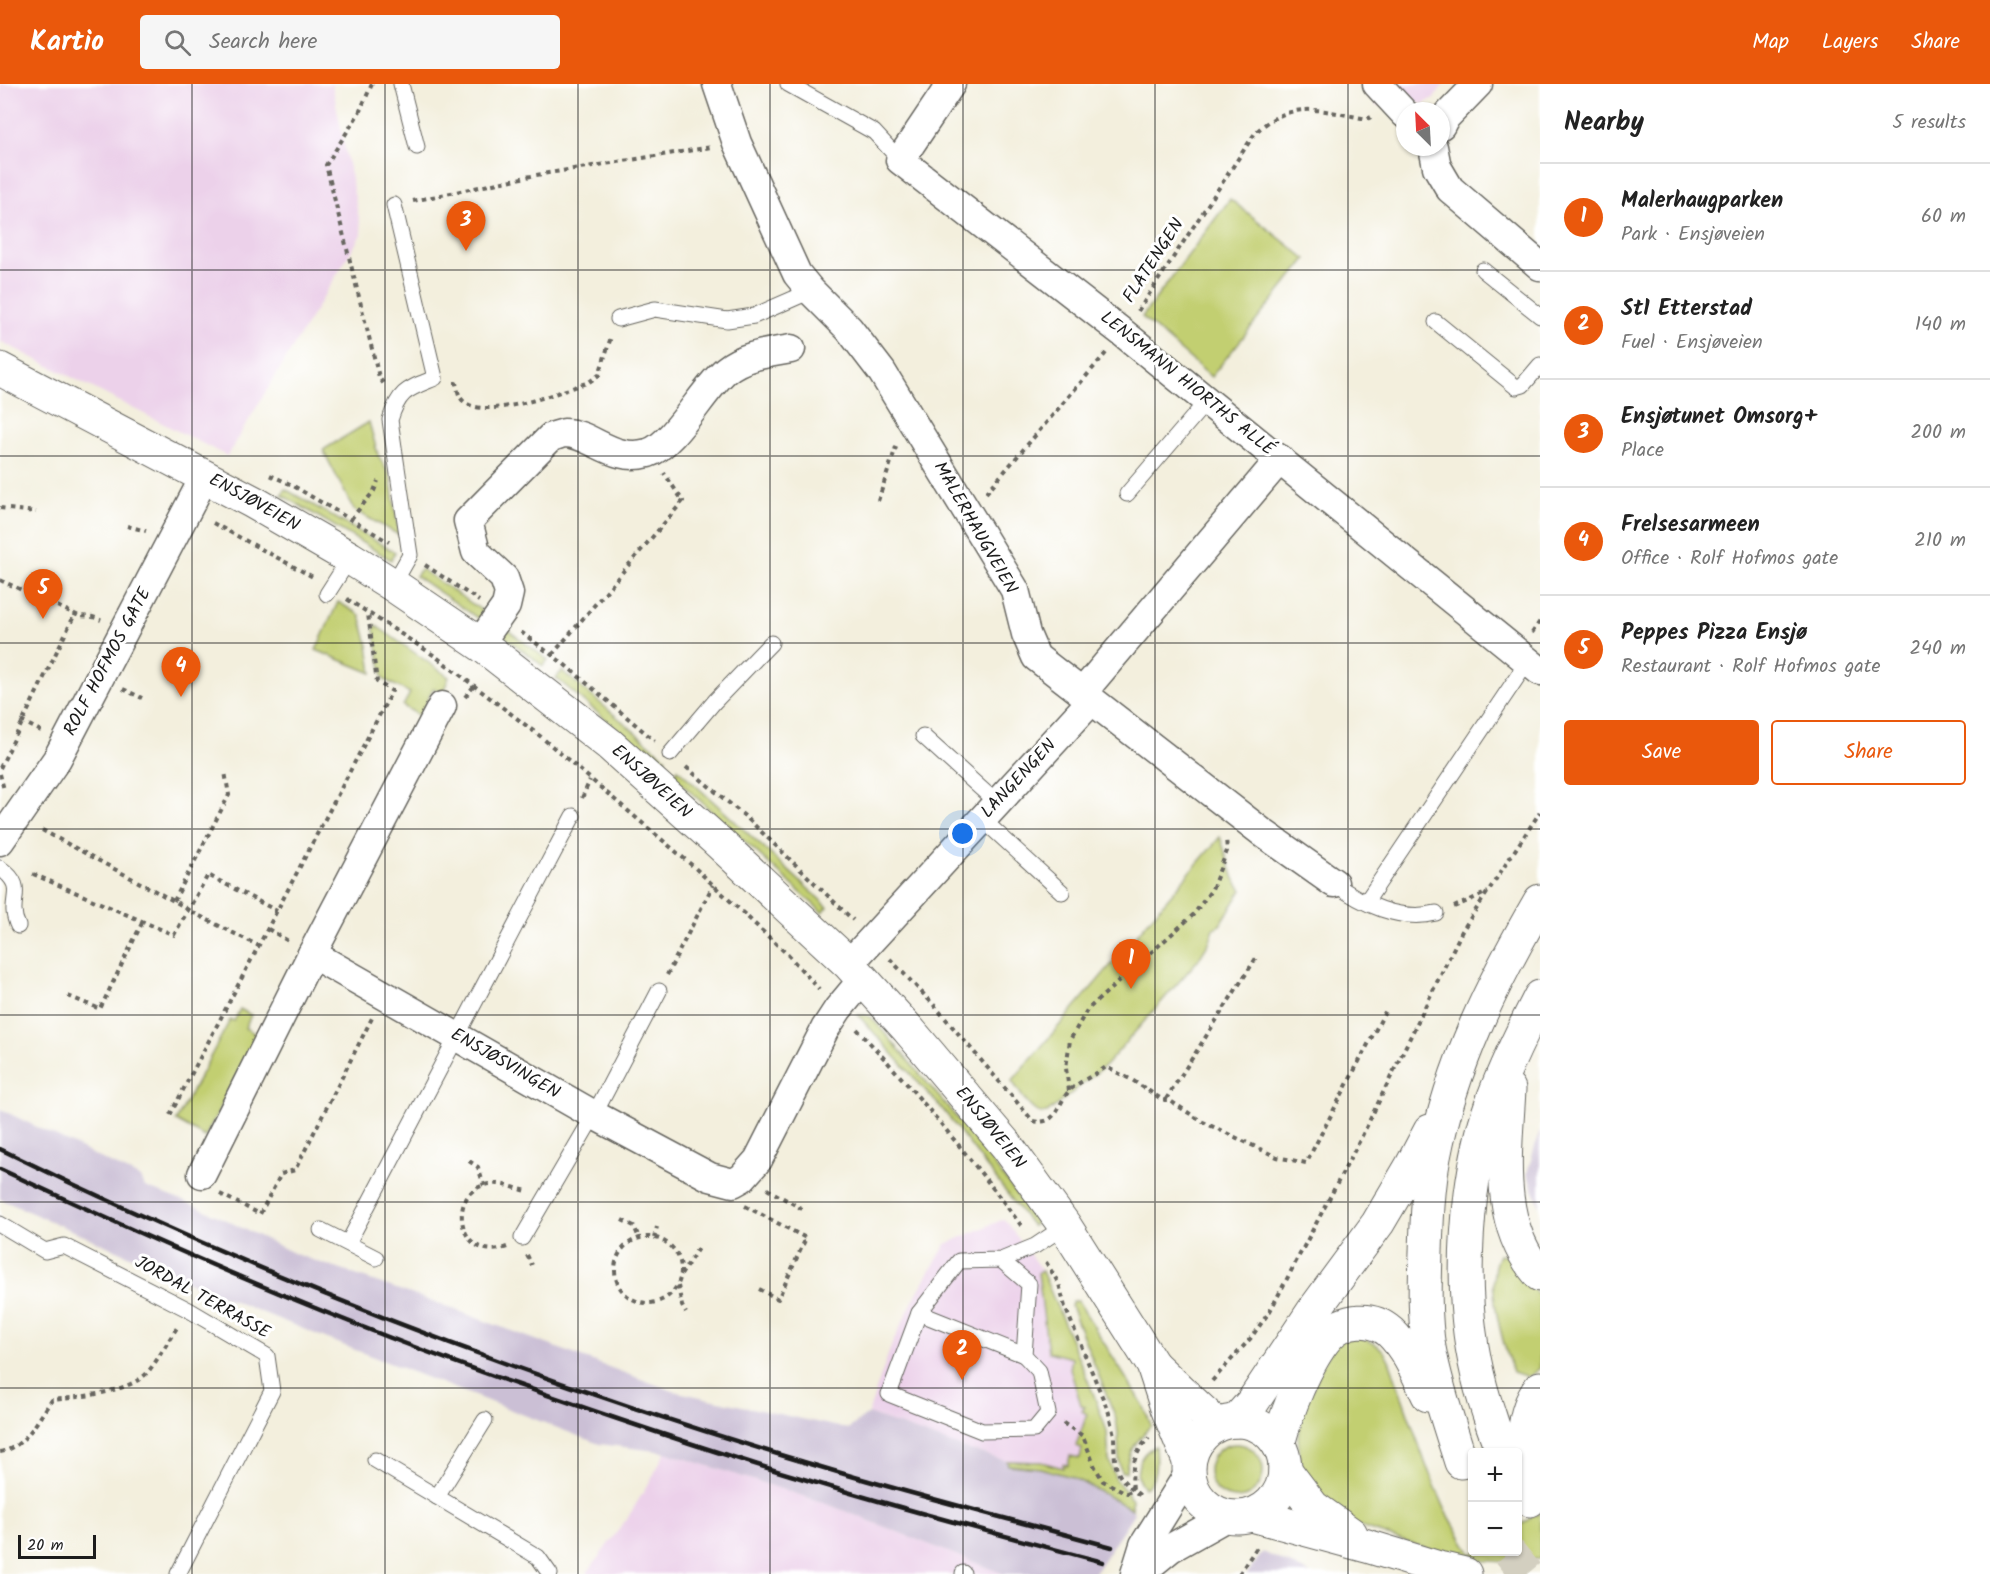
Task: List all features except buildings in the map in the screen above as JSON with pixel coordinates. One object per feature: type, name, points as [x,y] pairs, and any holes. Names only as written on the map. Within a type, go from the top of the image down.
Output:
[{"type":"main road","name":"ENSJØVEIEN","points":[[0,369],[205,476],[350,558],[480,643],[609,744],[856,971],[1007,1146],[1065,1226],[1153,1365],[1189,1467]]},
{"type":"main road","points":[[1467,1475],[1443,1405],[1429,1346],[1425,1281],[1427,1215],[1434,1157],[1451,1089],[1471,1033],[1502,966],[1540,901]]},
{"type":"main road","points":[[1502,1448],[1475,1369],[1464,1273],[1468,1218],[1475,1163],[1490,1107],[1510,1057],[1540,997]]},
{"type":"main road","points":[[1510,1057],[1506,1193],[1509,1215],[1521,1247],[1540,1275]]},
{"type":"main road","points":[[1451,1089],[1411,1167],[1378,1223],[1314,1310],[1252,1403],[1227,1423],[1207,1431],[1199,1439],[1189,1467],[1191,1485],[1197,1496],[1216,1512],[1247,1524],[1367,1546],[1465,1574]]},
{"type":"main road","points":[[1247,1524],[1272,1502],[1283,1482],[1281,1457],[1286,1419],[1300,1386],[1322,1345],[1335,1330],[1346,1324],[1361,1321],[1381,1326],[1390,1332],[1402,1347],[1418,1375],[1467,1475]]},
{"type":"main road","name":"ENSJØVEIEN","points":[[1153,1365],[1227,1423]]},
{"type":"main road","points":[[1529,1497],[1523,1441],[1530,1406],[1540,1388]]},
{"type":"main road","points":[[1227,1423],[1260,1427],[1270,1434],[1281,1457],[1313,1507],[1367,1546]]},
{"type":"street","name":"MALERHAUGVEIEN","points":[[717,84],[737,143],[797,274],[849,330],[882,372],[1014,590],[1026,634],[1036,657],[1263,833],[1334,883]]},
{"type":"street","points":[[900,160],[951,84]]},
{"type":"street","points":[[1377,84],[1396,104]]},
{"type":"street","points":[[1450,113],[1479,84]]},
{"type":"street","points":[[1435,156],[1437,167],[1450,189],[1540,266]]},
{"type":"street","name":"LENSMANN HIORTHS ALLÉ","points":[[900,160],[1123,333],[1534,666]]},
{"type":"street","points":[[480,643],[506,606],[509,593],[504,578],[476,552],[468,520],[551,437],[563,433],[576,435],[600,447],[619,453],[633,455],[649,453],[663,444],[726,370],[752,356],[791,349]]},
{"type":"street","name":"LANGENGEN","points":[[856,971],[1087,697],[1280,459]]},
{"type":"street","name":"ROLF HOFMOS GATE","points":[[0,841],[8,814],[62,750],[205,476]]},
{"type":"street","points":[[211,1184],[312,954],[442,705]]},
{"type":"street","name":"ENSJØSVINGEN","points":[[312,954],[594,1115],[710,1177],[733,1183],[747,1173]]},
{"type":"street","points":[[747,1173],[758,1160],[856,971]]},
{"type":"street","points":[[1135,1574],[1144,1545],[1189,1467]]},
{"type":"street","points":[[1139,1574],[1171,1548],[1247,1524]]},
{"type":"lane","points":[[401,84],[417,147]]},
{"type":"lane","points":[[788,84],[874,132],[900,160]]},
{"type":"lane","points":[[393,585],[410,555],[390,420],[395,402],[410,388],[435,378],[394,205]]},
{"type":"lane","points":[[1483,270],[1540,316]]},
{"type":"lane","points":[[618,319],[655,309],[727,320],[754,316],[811,291]]},
{"type":"lane","points":[[1436,322],[1516,387],[1524,385],[1540,365]]},
{"type":"lane","points":[[1127,494],[1207,401]]},
{"type":"lane","points":[[327,594],[350,558]]},
{"type":"lane","points":[[670,754],[715,701],[771,643]]},
{"type":"lane","points":[[1366,902],[1534,666]]},
{"type":"lane","points":[[923,736],[1062,892]]},
{"type":"lane","points":[[348,1244],[573,816]]},
{"type":"lane","points":[[5,872],[16,887],[14,915],[18,926]]},
{"type":"lane","points":[[1334,883],[1348,893],[1382,909],[1409,916],[1436,914]]},
{"type":"lane","points":[[522,1238],[594,1115],[659,991]]},
{"type":"lane","name":"JORDAL TERRASSE","points":[[0,1224],[45,1251],[64,1246],[189,1310],[267,1356],[272,1390],[178,1574]]},
{"type":"lane","points":[[920,1313],[1024,1355],[1039,1371],[1048,1413],[1034,1430],[982,1431],[889,1394],[920,1313],[959,1261],[1001,1260],[1035,1246],[1065,1226]]},
{"type":"lane","points":[[321,1230],[376,1258]]},
{"type":"lane","points":[[1001,1260],[1029,1284],[1024,1355]]},
{"type":"lane","points":[[437,1497],[485,1420]]},
{"type":"lane","points":[[375,1460],[538,1557],[550,1574]]},
{"type":"path","points":[[372,84],[359,113],[326,165],[379,377],[395,402]]},
{"type":"path","name":"FLATENGEN","points":[[968,514],[1123,333],[1249,143],[1266,123],[1295,110],[1311,109],[1367,119],[1396,112]]},
{"type":"path","points":[[394,205],[536,175],[737,143]]},
{"type":"path","points":[[435,378],[456,383],[460,396],[464,400],[482,409],[508,408],[590,382],[599,375],[603,367],[609,341],[618,319]]},
{"type":"path","points":[[878,501],[896,449],[904,409]]},
{"type":"path","points":[[351,519],[374,491],[394,445]]},
{"type":"path","points":[[552,655],[684,501],[649,453]]},
{"type":"path","points":[[0,508],[36,512]]},
{"type":"path","points":[[128,526],[146,531]]},
{"type":"path","points":[[0,580],[75,614],[101,620]]},
{"type":"path","points":[[170,1115],[392,691],[377,682],[368,613]]},
{"type":"path","points":[[0,768],[75,614]]},
{"type":"path","points":[[120,688],[142,698]]},
{"type":"path","points":[[21,722],[44,733]]},
{"type":"path","points":[[174,901],[230,795],[225,772]]},
{"type":"path","points":[[1205,1388],[1250,1339],[1281,1291],[1360,1140],[1457,940],[1540,812]]},
{"type":"path","points":[[1070,1091],[1066,1068],[1070,1040],[1087,1010],[1194,914],[1212,889],[1227,851],[1225,829]]},
{"type":"path","points":[[42,830],[259,946]]},
{"type":"path","points":[[5,872],[17,867],[174,935],[207,875],[277,911]]},
{"type":"path","points":[[694,867],[788,956],[824,994]]},
{"type":"path","points":[[659,991],[713,885]]},
{"type":"path","points":[[1436,914],[1488,892]]},
{"type":"path","points":[[840,907],[857,925]]},
{"type":"path","points":[[68,996],[100,1009],[143,921]]},
{"type":"path","points":[[883,952],[933,1004],[1033,1121],[1040,1122],[1056,1114],[1070,1091],[1106,1067],[1163,1100],[1166,1099],[1201,1121],[1277,1157],[1306,1164],[1387,1008]]},
{"type":"path","points":[[1166,1099],[1258,954]]},
{"type":"path","points":[[211,1184],[260,1214],[281,1174],[295,1170],[372,1018],[362,1012]]},
{"type":"path","points":[[469,1161],[478,1167],[484,1186]]},
{"type":"path","points":[[747,1173],[762,1186],[806,1211]]},
{"type":"path","points":[[522,1238],[505,1248],[492,1251],[483,1250],[466,1234],[462,1221],[463,1204],[469,1194],[484,1186],[498,1184],[536,1193]]},
{"type":"path","points":[[736,1201],[806,1238],[778,1299],[759,1289]]},
{"type":"path","points":[[622,1220],[634,1226],[639,1238]]},
{"type":"path","points":[[654,1238],[657,1227]]},
{"type":"path","points":[[639,1238],[654,1238],[670,1246],[677,1254],[681,1264],[678,1286],[671,1294],[652,1304],[641,1303],[622,1292],[615,1272],[616,1261],[621,1251],[629,1243],[639,1238]]},
{"type":"path","points":[[681,1275],[700,1245]]},
{"type":"path","points":[[678,1286],[682,1306],[686,1312]]},
{"type":"path","points":[[0,1452],[9,1450],[24,1439],[52,1400],[95,1395],[135,1382],[146,1373],[189,1310]]},
{"type":"path","points":[[1048,1413],[1083,1436],[1103,1481],[1113,1488],[1127,1492],[1133,1490],[1132,1472],[1138,1450],[1154,1433]]},
{"type":"path","points":[[1239,1574],[1247,1524]]},
{"type":"shaded area","points":[[0,84],[332,84],[362,233],[227,456],[0,341]]},
{"type":"shaded area","points":[[1366,84],[1444,84],[1434,98],[1427,102],[1417,102],[1402,97],[1377,106]]},
{"type":"shaded area","points":[[0,1109],[141,1178],[145,1187],[201,1208],[298,1255],[434,1302],[673,1391],[848,1429],[868,1414],[1007,1461],[1009,1465],[1040,1468],[1072,1477],[1132,1509],[1134,1513],[1094,1574],[1004,1574],[822,1502],[665,1452],[599,1444],[207,1290],[0,1199]]},
{"type":"shaded area","points":[[1540,1130],[1540,1207],[1527,1173]]},
{"type":"shaded area","points":[[1004,1219],[1042,1271],[1038,1273],[1072,1358],[1087,1414],[1076,1446],[1082,1449],[1080,1458],[1063,1468],[1041,1462],[1007,1461],[868,1414],[891,1346],[917,1293],[946,1244]]},
{"type":"shaded area","points":[[665,1452],[822,1502],[1004,1574],[587,1573],[628,1517]]},
{"type":"shaded area","points":[[1263,1552],[1311,1574],[1247,1574]]},
{"type":"green space","points":[[1230,199],[1306,259],[1211,377],[1142,317]]},
{"type":"green space","points":[[369,422],[378,455],[390,476],[399,535],[354,510],[323,450]]},
{"type":"green space","points":[[285,489],[395,552],[391,560],[282,495]]},
{"type":"green space","points":[[421,569],[487,614],[482,621],[416,576]]},
{"type":"green space","points":[[338,602],[360,615],[372,673],[316,650]]},
{"type":"green space","points":[[375,625],[449,677],[443,693],[433,688],[420,716],[403,706],[410,693],[383,679]]},
{"type":"green space","points":[[501,625],[548,660],[543,666],[497,631]]},
{"type":"green space","points":[[562,671],[666,758],[660,765],[556,678]]},
{"type":"green space","points":[[678,769],[828,907],[822,912],[673,776]]},
{"type":"green space","points":[[1220,837],[1234,879],[1242,890],[1220,925],[1214,928],[1210,941],[1199,959],[1106,1065],[1047,1113],[1036,1111],[1027,1103],[1012,1081]]},
{"type":"green space","points":[[240,1009],[251,1015],[245,1028],[258,1035],[205,1137],[176,1121],[230,1020],[234,1021]]},
{"type":"green space","points":[[858,1015],[871,1017],[893,1042],[977,1143],[1037,1223],[1032,1226],[944,1111]]},
{"type":"green space","points":[[1499,1255],[1507,1256],[1523,1279],[1540,1296],[1540,1368],[1528,1377],[1513,1372],[1500,1330],[1493,1280]]},
{"type":"green space","points":[[1042,1271],[1107,1431],[1109,1460],[1115,1478],[1132,1500],[1132,1509],[1072,1477],[1040,1468],[1008,1465],[1007,1461],[1041,1462],[1063,1468],[1063,1464],[1068,1465],[1070,1456],[1080,1458],[1082,1449],[1076,1446],[1087,1414],[1082,1411],[1085,1407],[1081,1405],[1070,1369],[1072,1358],[1048,1352],[1038,1273]]},
{"type":"green space","points":[[1073,1301],[1078,1301],[1144,1407],[1151,1425],[1131,1452],[1126,1472],[1121,1472],[1115,1416],[1071,1306]]},
{"type":"green space","points":[[1359,1337],[1377,1345],[1389,1360],[1426,1465],[1446,1511],[1468,1549],[1468,1556],[1522,1556],[1522,1523],[1540,1512],[1540,1559],[1507,1562],[1475,1560],[1440,1553],[1352,1524],[1309,1485],[1300,1461],[1298,1437],[1301,1414],[1332,1345],[1346,1338]]},
{"type":"green space","points":[[1236,1444],[1246,1446],[1255,1452],[1261,1461],[1263,1471],[1261,1481],[1255,1490],[1246,1496],[1236,1498],[1226,1496],[1217,1490],[1211,1481],[1209,1471],[1211,1461],[1217,1452],[1226,1446]]},
{"type":"green space","points":[[1155,1446],[1154,1476],[1149,1485],[1144,1488],[1137,1477],[1138,1467],[1143,1455]]},
{"type":"tunnel","points":[[1512,1556],[1527,1574]]},
{"type":"railway","points":[[0,1149],[198,1241],[299,1283],[400,1324],[606,1399],[814,1465],[1112,1547]]},
{"type":"railway","points":[[0,1169],[255,1283],[385,1336],[516,1384],[734,1458],[918,1512],[1103,1562]]},
{"type":"place","name":"Ensjøtunet Omsorg+","points":[[466,251]]},
{"type":"place","name":"Peppes Pizza Ensjø","points":[[43,619]]},
{"type":"place","name":"Frelsesarmeen","points":[[181,697]]},
{"type":"place","name":"Malerhaugparken","points":[[1131,989]]},
{"type":"place","name":"St1 Etterstad","points":[[962,1380]]}]
